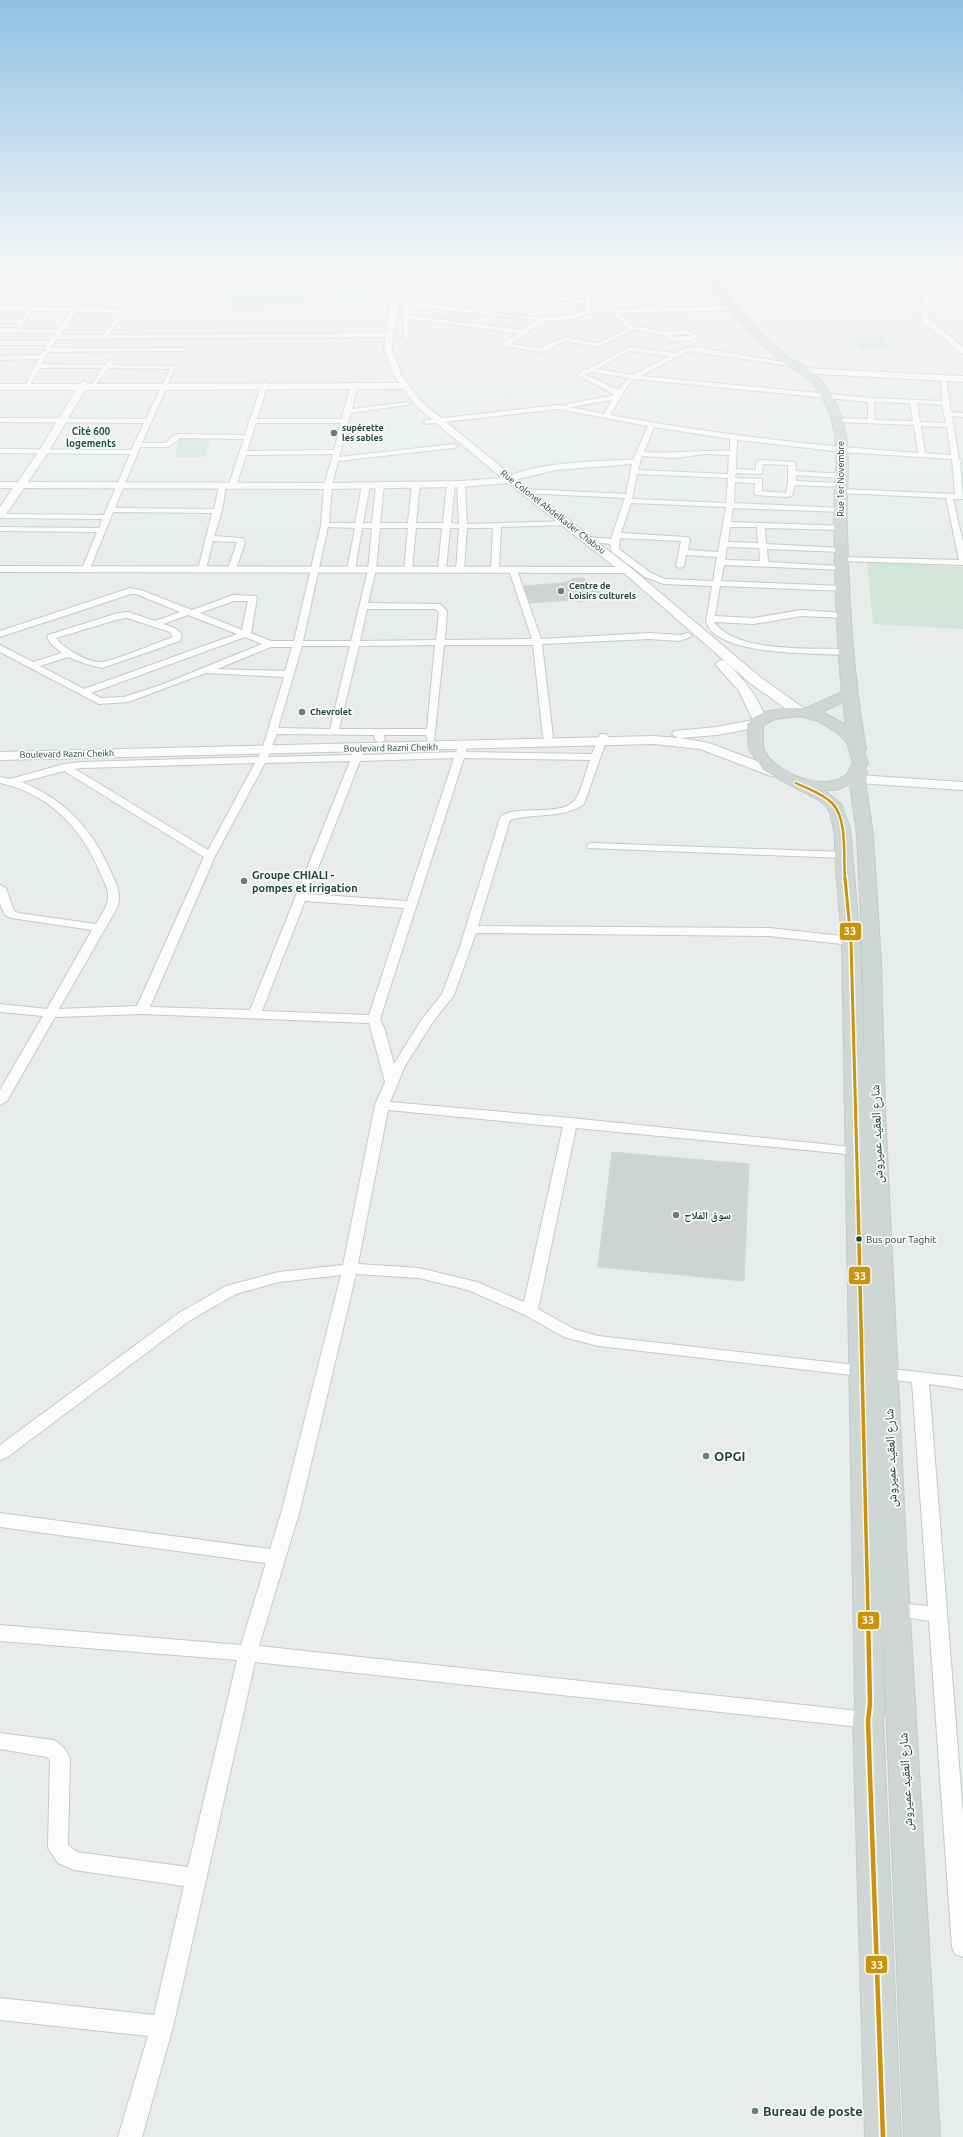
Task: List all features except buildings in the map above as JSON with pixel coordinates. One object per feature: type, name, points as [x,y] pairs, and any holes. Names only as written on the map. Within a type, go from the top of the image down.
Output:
[{"type":"main road","name":"Rue Colonel Abdelkader Chabou","points":[[383,367],[398,385],[420,405],[524,491],[568,523],[627,570],[755,680],[804,712]]},
{"type":"main road","name":"Rue Colonel Abdelkader Chabou","points":[[393,367],[398,385],[408,404],[426,422],[498,482],[612,571],[733,675],[756,706],[757,722]]},
{"type":"main road","name":"Rue 1er Novembre","points":[[796,367],[804,371],[827,396],[838,420],[842,450],[840,510],[846,652],[849,694],[858,749]]},
{"type":"main road","points":[[804,371],[963,379]]},
{"type":"main road","points":[[0,383],[83,386],[398,385]]},
{"type":"main road","points":[[0,516],[44,451],[61,420],[83,386],[95,384],[164,386]]},
{"type":"main road","points":[[0,387],[28,385]]},
{"type":"main road","points":[[0,485],[228,487],[328,486],[456,484],[498,482],[510,479]]},
{"type":"main road","points":[[0,568],[627,570]]},
{"type":"main road","points":[[849,694],[804,712],[774,715],[757,722],[753,739],[758,754],[786,778],[823,787],[854,778],[963,786]]},
{"type":"main road","points":[[804,712],[825,718],[838,725],[846,732],[858,749],[860,758],[854,778]]},
{"type":"main road","name":"Boulevard Razni Cheikh","points":[[0,748],[267,746],[358,754],[461,751],[602,739],[691,734],[757,722]]},
{"type":"main road","name":"Boulevard Razni Cheikh","points":[[0,756],[267,746],[379,736],[548,737],[654,740],[690,743],[726,753],[786,778]]},
{"type":"main road","name":"شارع العقيد عميروش","points":[[786,778],[826,798],[834,804],[845,842],[843,854],[851,941],[868,1558],[870,1704],[868,1720],[883,2137]]},
{"type":"main road","name":"شارع العقيد عميروش","points":[[854,778],[865,834],[872,963],[875,1110],[893,1546],[898,1610],[922,2137]]},
{"type":"street","points":[[28,385],[37,367]]},
{"type":"street","points":[[95,384],[106,367]]},
{"type":"street","points":[[86,569],[135,448],[174,367]]},
{"type":"street","points":[[597,367],[583,372],[581,375],[617,395]]},
{"type":"street","points":[[606,416],[617,395],[634,377],[654,367]]},
{"type":"street","points":[[591,370],[634,377],[827,396],[871,400],[945,403]]},
{"type":"street","points":[[792,484],[840,484],[961,497],[958,460],[945,403],[944,378]]},
{"type":"street","points":[[202,569],[218,511],[243,453],[251,421],[264,386]]},
{"type":"street","points":[[142,1010],[210,856],[267,746],[298,643],[326,525],[328,486],[338,456],[345,417],[354,386]]},
{"type":"street","points":[[426,422],[558,408],[617,395]]},
{"type":"street","points":[[871,400],[872,421]]},
{"type":"street","points":[[913,401],[918,423],[922,455]]},
{"type":"street","points":[[251,421],[345,417],[408,404]]},
{"type":"street","points":[[558,408],[652,425],[734,437],[842,450],[922,455],[958,460]]},
{"type":"street","points":[[948,414],[963,415]]},
{"type":"street","points":[[0,420],[148,421]]},
{"type":"street","points":[[838,420],[950,425]]},
{"type":"street","points":[[652,425],[633,472],[629,499],[615,538],[615,550],[652,577],[664,581],[843,589]]},
{"type":"street","points":[[0,451],[135,448],[168,445],[175,437],[178,436],[247,437]]},
{"type":"street","points":[[734,437],[730,505],[716,583],[712,627],[736,643],[748,646],[846,652]]},
{"type":"street","points":[[243,453],[338,456],[454,446]]},
{"type":"street","points":[[640,454],[674,456],[706,452],[733,453]]},
{"type":"street","points":[[510,479],[537,471],[606,462],[636,462]]},
{"type":"street","points":[[760,462],[792,464],[792,484],[789,494],[759,493],[759,472],[760,462]]},
{"type":"street","points":[[633,472],[731,476],[759,481]]},
{"type":"street","points":[[731,476],[759,472]]},
{"type":"street","points":[[793,473],[840,484]]},
{"type":"street","points":[[408,570],[416,484]]},
{"type":"street","points":[[442,570],[446,525],[456,484]]},
{"type":"street","points":[[456,484],[463,526],[460,570]]},
{"type":"street","points":[[351,570],[366,485]]},
{"type":"street","points":[[334,731],[372,570],[378,524],[380,485]]},
{"type":"street","points":[[524,491],[629,499],[840,510]]},
{"type":"street","points":[[684,552],[764,564],[841,559],[963,562],[952,520],[949,496]]},
{"type":"street","points":[[0,516],[218,511]]},
{"type":"street","points":[[952,520],[963,520]]},
{"type":"street","points":[[326,525],[378,524],[463,526],[568,523]]},
{"type":"street","points":[[726,524],[841,528]]},
{"type":"street","points":[[495,570],[497,525]]},
{"type":"street","points":[[762,526],[764,564]]},
{"type":"street","points":[[0,530],[101,530]]},
{"type":"street","points":[[588,539],[687,535],[680,566]]},
{"type":"street","points":[[210,538],[240,540],[241,543],[232,569]]},
{"type":"street","points":[[724,544],[763,546],[841,559]]},
{"type":"street","points":[[513,570],[537,642],[543,705],[548,737]]},
{"type":"street","points":[[0,634],[130,591],[138,592],[270,644]]},
{"type":"street","points":[[155,624],[233,598],[253,598],[246,634]]},
{"type":"street","points":[[364,606],[437,606],[442,608],[443,611],[431,736]]},
{"type":"street","points":[[712,618],[754,620],[801,613],[844,616]]},
{"type":"street","points":[[128,615],[155,624],[173,630],[178,635],[177,639],[102,664],[92,663],[68,654],[53,641],[51,637],[118,616],[128,615]]},
{"type":"street","points":[[83,692],[246,634]]},
{"type":"street","points":[[0,648],[99,701],[113,702],[157,689],[270,644],[355,642],[537,642],[650,636],[680,638],[688,636]]},
{"type":"street","points":[[32,665],[68,654]]},
{"type":"street","points":[[169,662],[198,673],[289,674]]},
{"type":"street","points":[[4,782],[64,767],[267,746],[334,731],[379,736]]},
{"type":"street","points":[[130,2137],[162,2027],[248,1653],[291,1510],[350,1269],[382,1105],[399,1066],[421,1033],[426,1022],[448,995],[471,929],[504,818],[516,815],[548,814],[573,808],[580,802],[602,739]]},
{"type":"street","points":[[392,1083],[379,1030],[374,1018],[461,751],[596,758]]},
{"type":"street","points":[[254,1015],[358,754]]},
{"type":"street","points":[[64,767],[210,856]]},
{"type":"street","points":[[0,1101],[114,902],[114,894],[103,864],[90,841],[66,812],[22,785],[4,782]]},
{"type":"street","points":[[592,846],[843,854]]},
{"type":"street","points":[[0,888],[9,913],[15,916],[100,928]]},
{"type":"street","points":[[300,898],[411,905]]},
{"type":"street","points":[[471,929],[769,932],[851,941]]},
{"type":"street","points":[[0,1008],[51,1013],[142,1010],[374,1018]]},
{"type":"street","points":[[382,1105],[571,1122],[857,1152]]},
{"type":"street","points":[[530,1311],[571,1122]]},
{"type":"street","points":[[0,1454],[184,1317],[231,1290],[279,1277],[350,1269],[392,1270],[443,1278],[472,1286],[530,1311],[569,1333],[598,1341],[862,1370],[963,1383]]},
{"type":"street","points":[[920,1377],[963,1947]]},
{"type":"street","points":[[0,1520],[277,1557]]},
{"type":"street","points":[[898,1610],[937,1615]]},
{"type":"street","points":[[0,1633],[248,1653],[868,1720]]},
{"type":"street","points":[[0,1741],[53,1749],[57,1752],[60,1759],[58,1848],[65,1856],[74,1861],[196,1878]]},
{"type":"street","points":[[0,2009],[162,2027]]},
{"type":"green space","points":[[180,437],[211,437],[205,457],[174,457]]},
{"type":"green space","points":[[867,562],[963,567],[963,629],[873,624]]},
{"type":"transit line","name":"33","points":[[796,783],[820,794],[832,803],[838,813],[844,842],[843,855],[851,941],[867,1542],[870,1704],[868,1720],[883,2137]]},
{"type":"place","name":"supérette les sables","points":[[334,433]]},
{"type":"place","name":"Centre de Loisirs culturels","points":[[561,591]]},
{"type":"place","name":"Chevrolet","points":[[302,712]]},
{"type":"place","name":"Groupe CHIALI - pompes et irrigation","points":[[244,881]]},
{"type":"place","name":"سوق الفلاح","points":[[676,1215]]},
{"type":"place","name":"Bus pour Taghit","points":[[859,1239]]},
{"type":"place","name":"OPGI","points":[[706,1456]]},
{"type":"place","name":"Bureau de poste","points":[[755,2111]]},
{"type":"district","name":"Cité 600 logements","points":[[91,436]]}]
